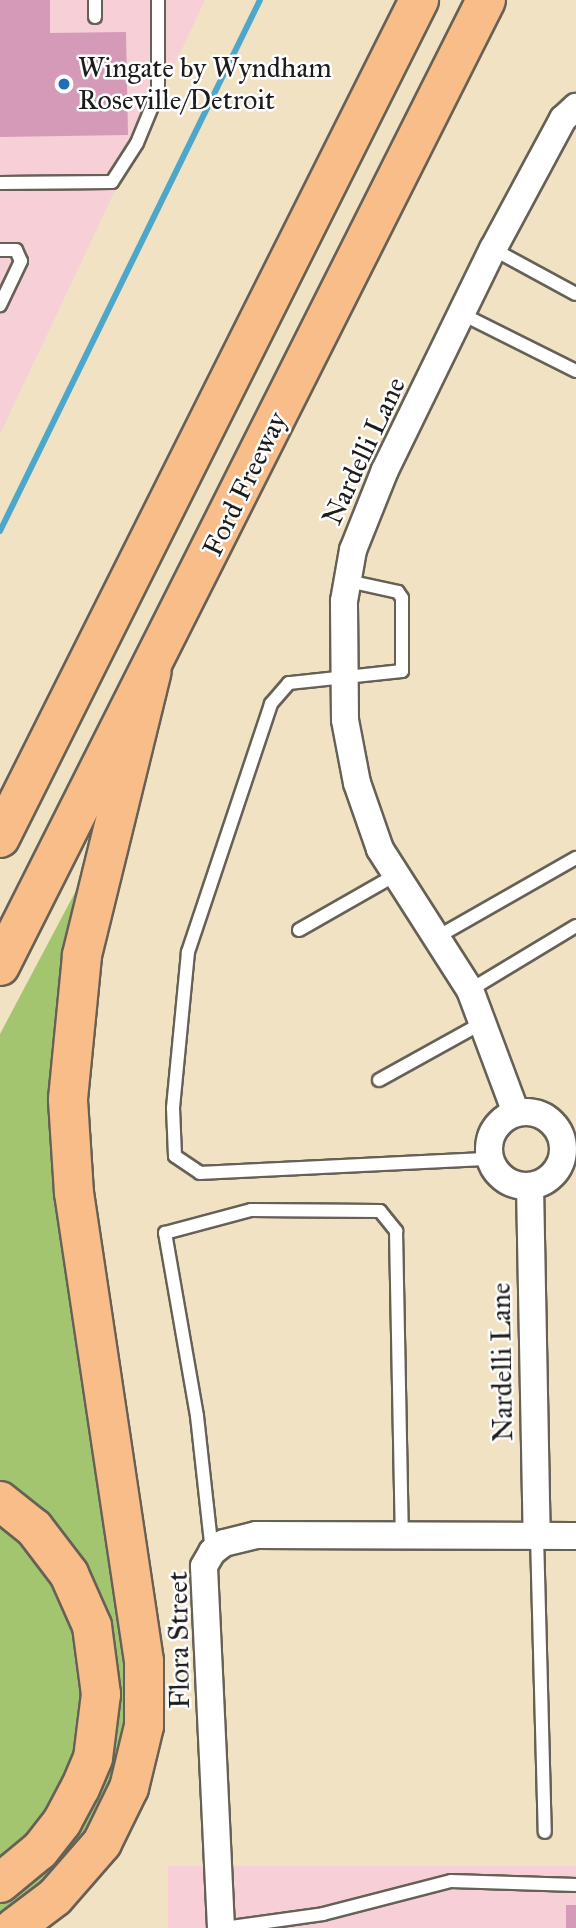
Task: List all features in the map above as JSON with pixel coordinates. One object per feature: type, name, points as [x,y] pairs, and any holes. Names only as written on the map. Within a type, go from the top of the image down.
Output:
[{"type":"highway","points":[[0,838],[419,0]]},
{"type":"highway","name":"Ford Freeway","points":[[0,966],[152,671],[486,0]]},
{"type":"highway","points":[[14,1928],[55,1897],[102,1843],[129,1788],[145,1726],[144,1661],[74,1193],[68,1099],[82,955],[152,671]]},
{"type":"highway","points":[[0,1501],[34,1528],[69,1574],[92,1626],[101,1694],[93,1758],[74,1800],[40,1850],[0,1883]]},
{"type":"street","name":"Nardelli Lane","points":[[516,1113],[470,990],[439,936],[380,849],[357,783],[343,679],[348,581],[353,550],[385,470],[464,315],[493,249],[563,118],[576,107]]},
{"type":"street","points":[[516,1113],[545,1117],[562,1142],[556,1171],[530,1186],[504,1180],[489,1159],[493,1131],[516,1113]]},
{"type":"street","name":"Nardelli Lane","points":[[530,1186],[537,1536]]},
{"type":"street","name":"Flora Street","points":[[222,1928],[204,1566],[212,1552],[224,1543],[256,1535],[576,1536]]},
{"type":"lane","points":[[95,0],[95,17]]},
{"type":"lane","points":[[0,183],[112,182],[136,143],[158,92],[158,0]]},
{"type":"lane","points":[[493,249],[576,294]]},
{"type":"lane","points":[[0,250],[16,250],[21,261],[0,305]]},
{"type":"lane","points":[[464,315],[576,371]]},
{"type":"lane","points":[[348,581],[398,592],[402,598],[402,671],[289,683],[271,704],[188,952],[173,1108],[175,1156],[200,1173],[489,1159]]},
{"type":"lane","points":[[439,936],[576,858]]},
{"type":"lane","points":[[299,930],[397,874]]},
{"type":"lane","points":[[470,990],[576,926]]},
{"type":"lane","points":[[379,1080],[482,1023]]},
{"type":"lane","points":[[212,1552],[197,1416],[165,1233],[251,1210],[380,1210],[396,1231],[402,1535]]},
{"type":"lane","points":[[537,1536],[545,1832]]},
{"type":"lane","points":[[222,1928],[311,1922],[451,1881],[576,1885]]},
{"type":"shaded area","points":[[0,0],[205,0],[0,434]]},
{"type":"shaded area","points":[[168,1866],[576,1866],[576,1928],[168,1928]]},
{"type":"green space","points":[[80,883],[86,885],[63,992],[132,1662],[128,1743],[86,1844],[0,1924],[0,1900],[113,1695],[0,1488],[0,1034]]},
{"type":"green space","points":[[0,1521],[22,1539],[62,1596],[73,1626],[83,1694],[71,1762],[55,1796],[38,1822],[0,1862]]},
{"type":"building","name":"Wingate by Wyndham Roseville/Detroit","points":[[0,0],[50,0],[50,33],[126,32],[128,135],[0,137]]},
{"type":"building","points":[[566,1905],[576,1905],[576,1928],[566,1928]]},
{"type":"waterway","points":[[0,531],[260,0]]},
{"type":"place","name":"Wingate by Wyndham Roseville/Detroit","points":[[64,84]]}]
